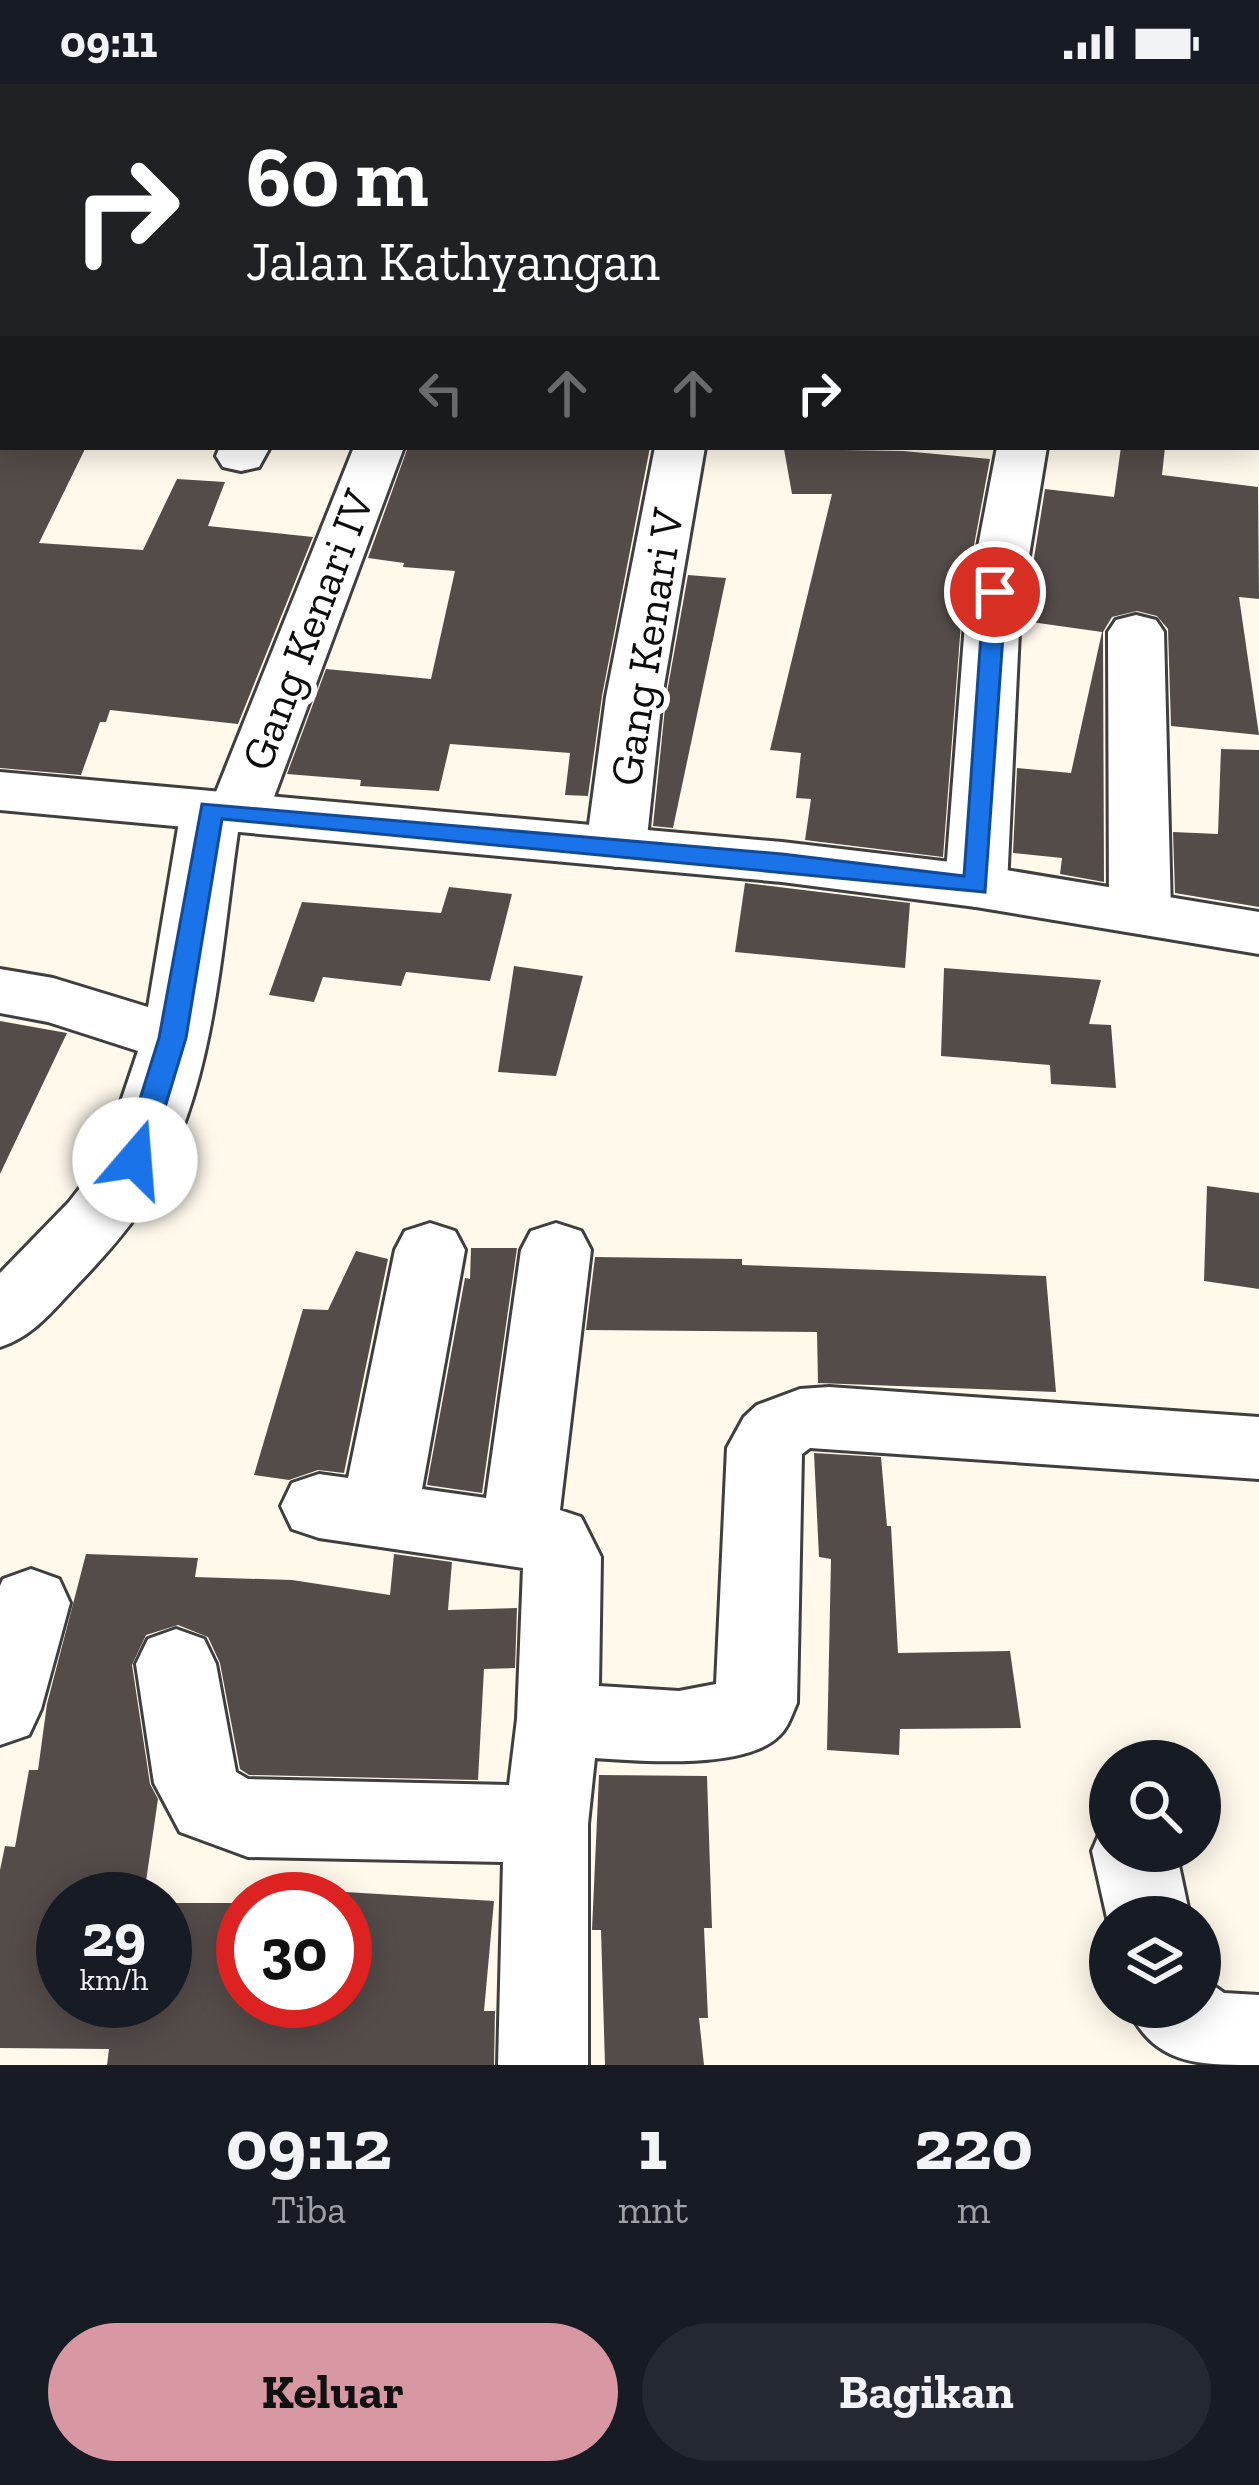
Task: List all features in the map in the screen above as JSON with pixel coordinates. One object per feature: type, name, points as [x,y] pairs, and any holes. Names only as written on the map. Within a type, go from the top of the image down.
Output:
[{"type":"street","name":"Gang Kenari IV","points":[[0,1319],[116,1191],[135,1160],[172,1038],[225,812],[378,450]]},
{"type":"street","name":"Gang Kenari V","points":[[616,847],[634,697],[679,450]]},
{"type":"street","points":[[976,886],[991,620],[1004,525],[1021,450]]},
{"type":"street","points":[[1136,632],[1140,911]]},
{"type":"street","points":[[0,791],[616,847],[976,886],[1259,933]]},
{"type":"street","points":[[0,991],[53,1000],[172,1038]]},
{"type":"street","points":[[430,1250],[349,1511],[554,1540],[562,1557],[558,1719],[546,1824],[544,2065]]},
{"type":"street","points":[[519,1534],[556,1250]]},
{"type":"street","points":[[558,1719],[679,1728],[748,1714],[756,1703],[765,1448],[779,1427],[796,1419],[853,1418],[1259,1448]]},
{"type":"street","points":[[0,1709],[31,1603]]},
{"type":"street","points":[[176,1664],[196,1784],[210,1805],[248,1819],[546,1824]]},
{"type":"street","points":[[1204,2028],[1243,2041],[1259,2039]]},
{"type":"building","points":[[0,450],[85,450],[39,543],[143,550],[177,479],[225,482],[208,526],[313,537],[238,724],[110,710],[106,722],[100,722],[81,775],[0,768]]},
{"type":"building","points":[[407,450],[649,450],[602,696],[588,796],[565,795],[570,753],[450,744],[439,791],[360,786],[361,780],[287,774],[326,669],[431,679],[455,571],[403,567],[404,563],[368,558]]},
{"type":"building","points":[[784,450],[903,451],[990,459],[962,610],[943,857],[805,840],[811,799],[796,798],[801,753],[770,750],[832,494],[792,494]]},
{"type":"building","points":[[1121,450],[1165,450],[1162,475],[1258,487],[1259,599],[1239,597],[1259,735],[1171,726],[1168,629],[1157,616],[1137,611],[1112,617],[1103,632],[1104,882],[1060,874],[1062,858],[1013,853],[1017,768],[1071,773],[1102,632],[1024,621],[1045,489],[1114,497]]},
{"type":"building","points":[[688,575],[726,578],[673,828],[653,826],[666,698]]},
{"type":"building","points":[[1221,749],[1259,750],[1259,907],[1175,893],[1173,832],[1218,834]]},
{"type":"building","points":[[745,883],[910,903],[905,968],[735,952]]},
{"type":"building","points":[[449,887],[512,894],[490,981],[406,972],[401,986],[323,977],[314,1002],[269,995],[302,902],[441,913]]},
{"type":"building","points":[[514,966],[583,976],[556,1076],[498,1072]]},
{"type":"building","points":[[944,968],[1101,980],[1089,1024],[1111,1025],[1116,1088],[1051,1084],[1050,1065],[941,1056]]},
{"type":"building","points":[[0,1021],[67,1033],[0,1174]]},
{"type":"building","points":[[1207,1186],[1259,1193],[1259,1289],[1204,1281]]},
{"type":"building","points":[[471,1248],[517,1248],[482,1493],[427,1485],[465,1278],[470,1279]]},
{"type":"building","points":[[356,1251],[388,1259],[344,1473],[318,1470],[289,1480],[254,1475],[303,1309],[328,1310]]},
{"type":"building","points":[[595,1257],[742,1259],[742,1265],[1046,1276],[1056,1392],[818,1383],[817,1332],[586,1330]]},
{"type":"building","points":[[814,1453],[881,1457],[887,1526],[891,1526],[898,1653],[1010,1651],[1021,1728],[900,1729],[899,1755],[827,1750],[831,1559],[819,1557]]},
{"type":"building","points":[[86,1554],[198,1558],[195,1577],[292,1580],[390,1595],[394,1554],[452,1562],[448,1610],[517,1608],[515,1668],[484,1669],[478,1780],[249,1775],[240,1769],[220,1663],[208,1637],[178,1625],[146,1635],[132,1665],[150,1784],[158,1799],[147,1872],[36,1872],[36,2028],[192,2028],[192,1903],[216,1903],[216,2028],[372,2028],[372,1894],[494,1901],[484,2011],[495,2011],[494,2065],[107,2065],[109,2049],[0,2048],[0,1870],[5,1846],[15,1847],[29,1770],[38,1770],[47,1704]]},
{"type":"building","points":[[599,1775],[707,1776],[712,1928],[704,1928],[708,2018],[699,2018],[704,2065],[605,2065],[601,1930],[592,1930]]},
{"type":"route","points":[[135,1160],[172,1038],[211,810],[782,862],[976,886],[995,592]]}]
